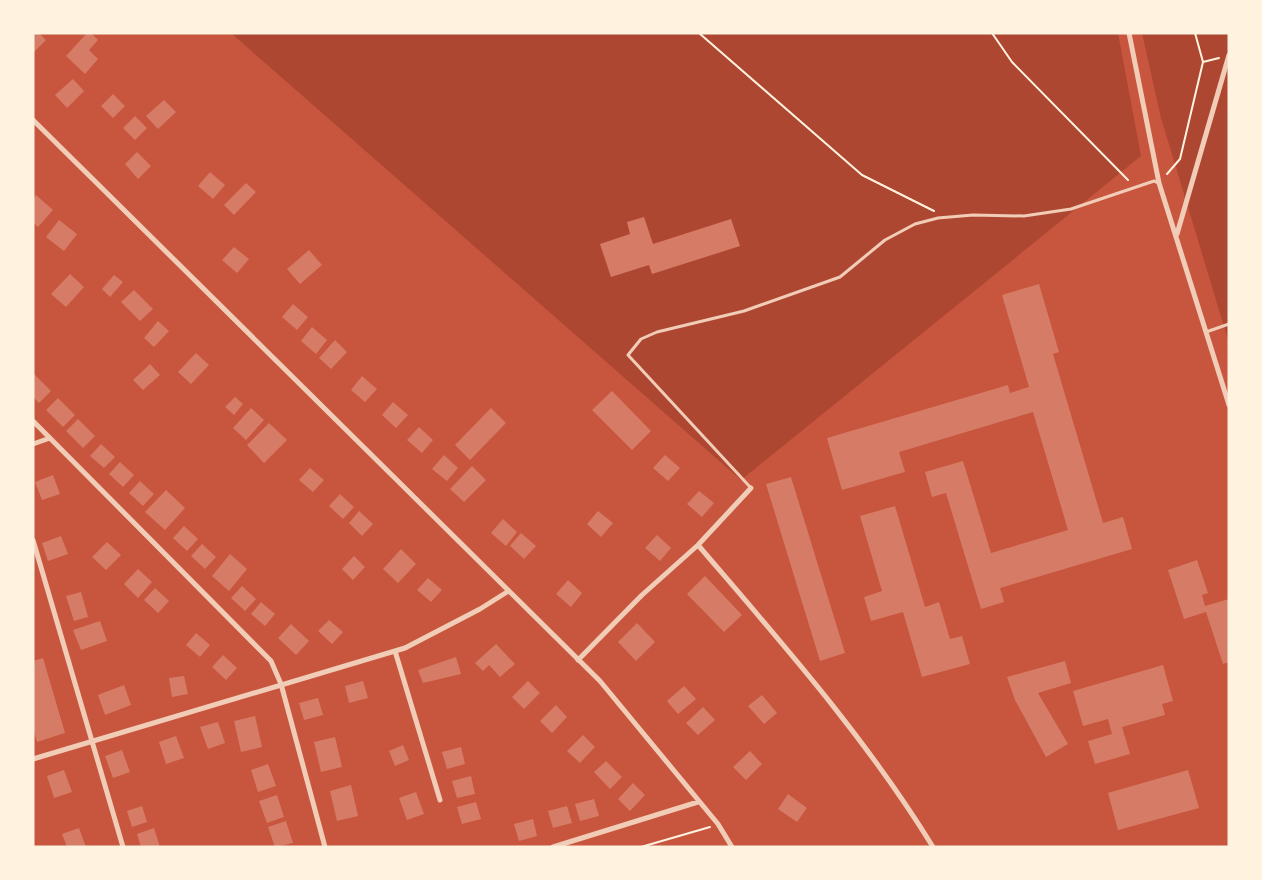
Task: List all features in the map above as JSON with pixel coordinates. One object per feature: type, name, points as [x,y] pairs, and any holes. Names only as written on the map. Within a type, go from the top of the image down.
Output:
[{"type":"street","points":[[1129,33],[1160,183],[1229,405]]},
{"type":"street","points":[[1176,234],[1228,56]]},
{"type":"street","points":[[33,120],[507,592],[600,681],[718,824],[732,847]]},
{"type":"street","points":[[33,421],[271,661],[281,684],[325,847]]},
{"type":"street","points":[[33,444],[50,438]]},
{"type":"street","points":[[578,660],[642,595],[698,545],[751,488]]},
{"type":"street","points":[[33,540],[123,847]]},
{"type":"street","points":[[698,545],[861,741],[933,847]]},
{"type":"street","points":[[33,759],[405,648],[507,592]]},
{"type":"street","points":[[396,651],[440,800]]},
{"type":"street","points":[[553,847],[698,802]]},
{"type":"lane","points":[[751,488],[628,355],[640,339],[657,332],[744,311],[840,277],[885,240],[915,224],[949,217],[1024,216],[1071,209],[1154,181],[1160,183]]},
{"type":"lane","points":[[1206,332],[1229,324]]},
{"type":"path","points":[[699,33],[862,175],[949,217]]},
{"type":"path","points":[[992,33],[1012,62],[1135,187]]},
{"type":"path","points":[[1160,183],[1180,159],[1203,62],[1195,33]]},
{"type":"path","points":[[1203,62],[1228,56]]},
{"type":"path","points":[[641,847],[718,824]]},
{"type":"shaded area","points":[[231,33],[1118,33],[1141,156],[741,480]]},
{"type":"shaded area","points":[[1142,33],[1229,33],[1229,343],[1161,118]]},
{"type":"building","points":[[33,33],[39,33],[46,40],[33,53]]},
{"type":"building","points":[[87,33],[91,33],[98,40],[89,50],[98,59],[85,74],[66,56]]},
{"type":"building","points":[[73,79],[84,91],[67,108],[55,95]]},
{"type":"building","points":[[113,94],[125,106],[113,118],[101,106]]},
{"type":"building","points":[[164,100],[176,112],[158,129],[146,116]]},
{"type":"building","points":[[135,116],[147,128],[135,140],[123,128]]},
{"type":"building","points":[[137,152],[151,166],[138,179],[125,164]]},
{"type":"building","points":[[210,172],[225,185],[213,199],[198,186]]},
{"type":"building","points":[[246,183],[256,192],[234,215],[224,205]]},
{"type":"building","points":[[36,195],[53,210],[38,227],[33,222],[33,199]]},
{"type":"building","points":[[644,217],[653,244],[731,219],[740,246],[652,274],[649,265],[611,277],[600,244],[630,234],[627,222]]},
{"type":"building","points":[[59,220],[77,234],[64,251],[46,237]]},
{"type":"building","points":[[234,247],[249,259],[237,273],[222,260]]},
{"type":"building","points":[[309,250],[322,265],[300,284],[287,269]]},
{"type":"building","points":[[70,274],[84,287],[66,307],[51,294]]},
{"type":"building","points":[[114,275],[123,282],[110,297],[102,289]]},
{"type":"building","points":[[1039,284],[1059,352],[1053,354],[1103,523],[1123,517],[1132,549],[1000,588],[1004,602],[981,609],[946,493],[932,497],[925,472],[963,461],[991,553],[1068,530],[1033,412],[899,452],[905,472],[842,490],[827,438],[1008,385],[1010,393],[1029,387],[1002,295]]},
{"type":"building","points":[[134,290],[153,309],[140,321],[121,302]]},
{"type":"building","points":[[293,304],[308,317],[297,330],[282,317]]},
{"type":"building","points":[[158,321],[169,331],[154,347],[144,338]]},
{"type":"building","points":[[312,327],[327,340],[316,354],[301,341]]},
{"type":"building","points":[[335,340],[347,352],[331,369],[319,358]]},
{"type":"building","points":[[196,353],[209,365],[191,384],[178,372]]},
{"type":"building","points":[[150,364],[160,375],[143,390],[133,380]]},
{"type":"building","points":[[33,373],[51,391],[39,403],[33,397]]},
{"type":"building","points":[[362,376],[377,389],[365,402],[351,390]]},
{"type":"building","points":[[612,391],[651,431],[632,450],[592,410]]},
{"type":"building","points":[[235,397],[243,404],[234,415],[225,407]]},
{"type":"building","points":[[58,398],[75,415],[63,427],[46,410]]},
{"type":"building","points":[[393,402],[408,415],[396,428],[382,415]]},
{"type":"building","points":[[251,408],[264,420],[246,440],[233,428]]},
{"type":"building","points":[[491,408],[506,423],[470,460],[455,445]]},
{"type":"building","points":[[78,419],[95,436],[83,448],[66,431]]},
{"type":"building","points":[[269,423],[287,440],[264,463],[247,445]]},
{"type":"building","points":[[419,427],[433,440],[422,453],[407,440]]},
{"type":"building","points":[[101,444],[115,457],[104,468],[90,456]]},
{"type":"building","points":[[444,455],[458,468],[447,481],[432,469]]},
{"type":"building","points":[[665,455],[680,468],[668,481],[653,468]]},
{"type":"building","points":[[120,462],[134,475],[123,487],[109,474]]},
{"type":"building","points":[[472,466],[486,480],[464,502],[450,489]]},
{"type":"building","points":[[310,468],[324,480],[313,492],[299,480]]},
{"type":"building","points":[[53,475],[60,494],[42,500],[35,482]]},
{"type":"building","points":[[791,477],[845,653],[820,661],[766,484]]},
{"type":"building","points":[[140,481],[154,494],[143,506],[129,493]]},
{"type":"building","points":[[166,490],[185,508],[165,530],[145,512]]},
{"type":"building","points":[[699,491],[714,503],[702,517],[687,504]]},
{"type":"building","points":[[340,494],[354,507],[343,519],[329,506]]},
{"type":"building","points":[[895,506],[925,607],[939,602],[950,639],[962,636],[970,664],[922,677],[903,612],[871,621],[864,597],[882,591],[860,516]]},
{"type":"building","points":[[359,511],[373,524],[362,536],[349,523]]},
{"type":"building","points":[[598,511],[613,523],[601,537],[587,524]]},
{"type":"building","points":[[503,519],[517,532],[506,546],[491,533]]},
{"type":"building","points":[[184,526],[198,539],[187,551],[173,538]]},
{"type":"building","points":[[521,533],[536,546],[524,559],[510,546]]},
{"type":"building","points":[[657,535],[671,548],[660,561],[645,548]]},
{"type":"building","points":[[61,536],[68,554],[48,561],[42,543]]},
{"type":"building","points":[[107,542],[121,555],[106,570],[92,557]]},
{"type":"building","points":[[202,544],[216,557],[205,569],[191,556]]},
{"type":"building","points":[[401,549],[416,564],[398,583],[383,569]]},
{"type":"building","points":[[230,554],[247,569],[229,591],[212,576]]},
{"type":"building","points":[[354,556],[365,567],[353,580],[342,569]]},
{"type":"building","points":[[1197,560],[1208,593],[1202,595],[1205,606],[1229,599],[1229,662],[1223,664],[1206,612],[1184,619],[1168,570]]},
{"type":"building","points":[[138,569],[152,582],[138,598],[124,584]]},
{"type":"building","points":[[705,576],[742,615],[724,632],[687,594]]},
{"type":"building","points":[[428,578],[442,590],[431,602],[417,590]]},
{"type":"building","points":[[568,580],[582,593],[571,607],[556,594]]},
{"type":"building","points":[[242,586],[256,599],[245,611],[231,598]]},
{"type":"building","points":[[155,588],[169,601],[158,613],[144,600]]},
{"type":"building","points":[[81,592],[88,617],[74,621],[66,596]]},
{"type":"building","points":[[261,602],[275,614],[265,626],[251,614]]},
{"type":"building","points":[[329,620],[343,632],[332,644],[318,631]]},
{"type":"building","points":[[100,621],[107,641],[81,650],[73,630]]},
{"type":"building","points":[[637,623],[655,642],[636,661],[618,642]]},
{"type":"building","points":[[291,624],[309,641],[296,655],[278,638]]},
{"type":"building","points":[[196,633],[210,645],[200,657],[186,645]]},
{"type":"building","points":[[496,644],[515,664],[500,677],[489,665],[483,671],[475,663]]},
{"type":"building","points":[[223,655],[237,668],[226,680],[212,667]]},
{"type":"building","points":[[456,657],[461,674],[423,683],[418,670]]},
{"type":"building","points":[[43,658],[65,733],[37,742],[33,728],[33,661]]},
{"type":"building","points":[[1065,661],[1071,683],[1038,693],[1068,744],[1046,757],[1015,700],[1007,677]]},
{"type":"building","points":[[1163,665],[1173,701],[1162,704],[1165,715],[1122,727],[1130,754],[1095,764],[1088,741],[1112,734],[1108,719],[1083,726],[1073,691]]},
{"type":"building","points":[[184,676],[188,694],[172,697],[169,678]]},
{"type":"building","points":[[363,681],[368,698],[349,703],[345,686]]},
{"type":"building","points":[[528,681],[540,693],[524,709],[512,697]]},
{"type":"building","points":[[124,685],[131,705],[105,715],[98,695]]},
{"type":"building","points":[[684,686],[696,699],[678,714],[667,701]]},
{"type":"building","points":[[762,695],[777,713],[764,724],[748,706]]},
{"type":"building","points":[[318,698],[323,715],[304,720],[299,703]]},
{"type":"building","points":[[556,705],[567,717],[552,733],[540,721]]},
{"type":"building","points":[[703,707],[715,720],[698,735],[686,723]]},
{"type":"building","points":[[255,716],[262,747],[241,752],[234,721]]},
{"type":"building","points":[[218,722],[225,743],[208,749],[200,727]]},
{"type":"building","points":[[583,735],[595,747],[580,763],[567,751]]},
{"type":"building","points":[[176,736],[184,758],[166,764],[159,742]]},
{"type":"building","points":[[335,737],[342,767],[321,772],[314,742]]},
{"type":"building","points":[[403,745],[409,760],[395,766],[389,751]]},
{"type":"building","points":[[461,747],[465,764],[447,769],[442,752]]},
{"type":"building","points":[[122,750],[130,772],[113,778],[105,756]]},
{"type":"building","points":[[750,751],[762,764],[746,780],[733,767]]},
{"type":"building","points":[[606,761],[622,777],[610,789],[594,772]]},
{"type":"building","points":[[268,764],[276,786],[258,792],[251,770]]},
{"type":"building","points":[[64,770],[72,792],[54,798],[47,776]]},
{"type":"building","points":[[1188,770],[1199,808],[1118,830],[1108,793]]},
{"type":"building","points":[[471,776],[475,794],[457,798],[452,781]]},
{"type":"building","points":[[633,783],[645,795],[630,811],[618,799]]},
{"type":"building","points":[[351,785],[358,816],[337,821],[330,791]]},
{"type":"building","points":[[416,792],[424,814],[407,820],[399,798]]},
{"type":"building","points":[[788,794],[807,808],[797,822],[778,809]]},
{"type":"building","points":[[277,795],[284,817],[267,823],[259,801]]},
{"type":"building","points":[[594,799],[599,816],[580,821],[575,804]]},
{"type":"building","points":[[476,802],[481,819],[462,824],[457,807]]},
{"type":"building","points":[[142,806],[147,822],[132,827],[127,811]]},
{"type":"building","points":[[567,806],[572,823],[553,828],[548,811]]},
{"type":"building","points":[[533,819],[537,836],[519,841],[514,824]]},
{"type":"building","points":[[286,821],[293,843],[275,847],[268,827]]},
{"type":"building","points":[[79,828],[86,847],[67,847],[62,834]]},
{"type":"building","points":[[154,828],[160,847],[141,847],[137,834]]}]
